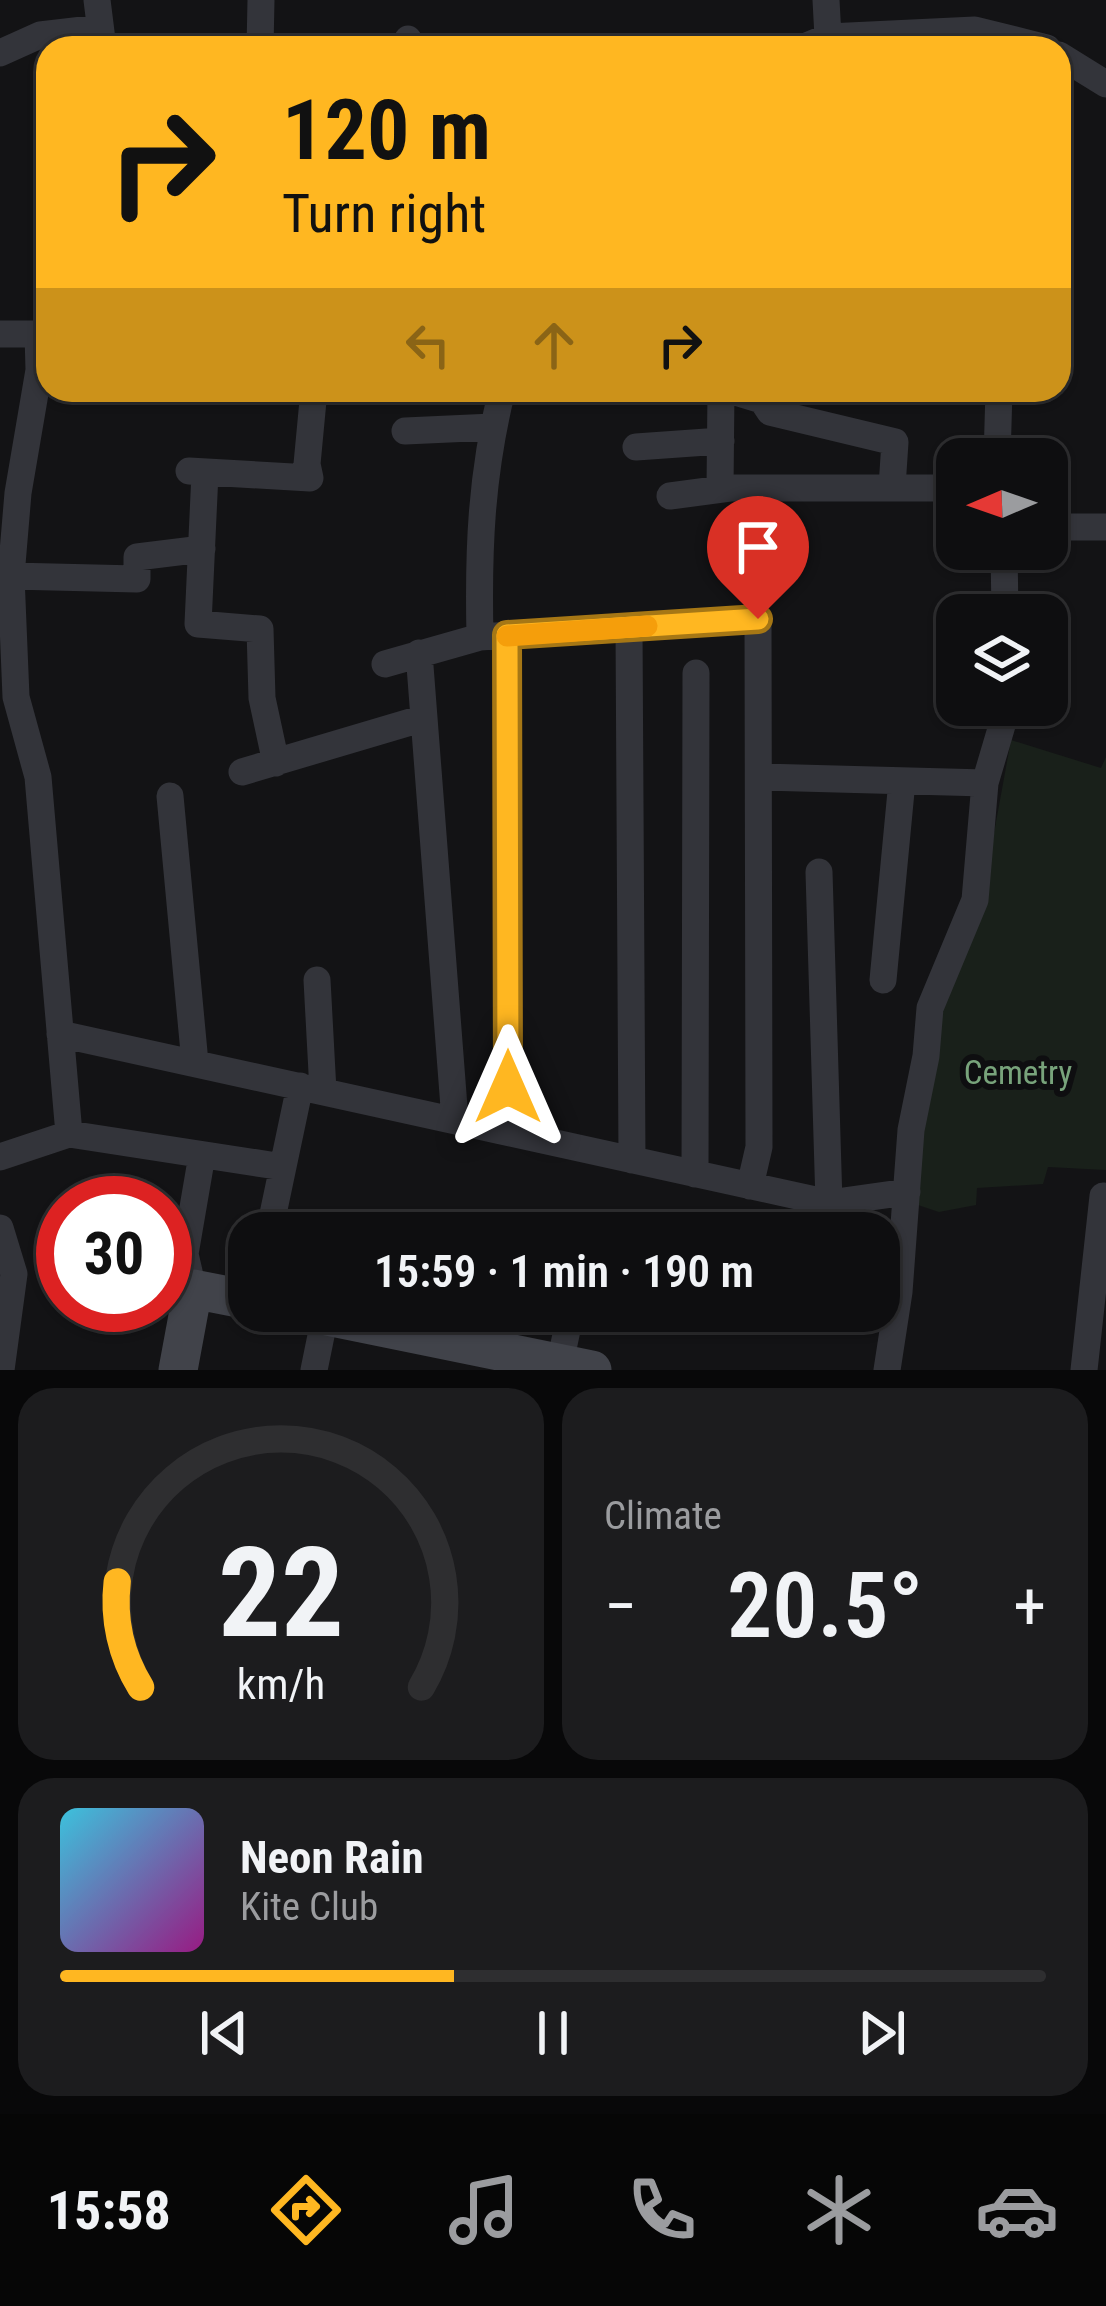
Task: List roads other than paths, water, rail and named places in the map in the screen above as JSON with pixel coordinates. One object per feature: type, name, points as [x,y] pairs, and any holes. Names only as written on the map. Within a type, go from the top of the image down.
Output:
[{"type":"street","points":[[260,36],[261,0]]},
{"type":"street","points":[[817,36],[826,0]]},
{"type":"street","points":[[38,36],[100,25]]},
{"type":"street","points":[[895,36],[975,30],[984,36]]},
{"type":"street","points":[[0,53],[36,37]]},
{"type":"street","points":[[1071,62],[1106,84]]},
{"type":"street","points":[[0,334],[36,334]]},
{"type":"street","points":[[38,402],[8,558],[10,716],[38,777],[69,1134]]},
{"type":"street","points":[[277,763],[262,698],[260,629],[198,624],[202,549],[197,472],[310,478],[313,402]]},
{"type":"street","points":[[499,402],[479,509],[494,636],[508,1132]]},
{"type":"street","points":[[720,489],[724,402]]},
{"type":"street","points":[[763,402],[770,412],[895,442],[892,487]]},
{"type":"street","points":[[998,438],[999,402]]},
{"type":"street","points":[[405,431],[493,427]]},
{"type":"street","points":[[636,447],[721,441]]},
{"type":"street","points":[[670,496],[720,489],[936,488]]},
{"type":"street","points":[[1068,527],[1106,527]]},
{"type":"street","points":[[8,558],[137,579],[137,556],[202,549]]},
{"type":"street","points":[[385,664],[494,636],[758,619],[760,1147],[751,1186]]},
{"type":"street","points":[[628,627],[632,1160]]},
{"type":"street","points":[[419,653],[455,1120]]},
{"type":"street","points":[[694,1174],[696,673]]},
{"type":"street","points":[[242,772],[424,718]]},
{"type":"street","points":[[887,1370],[899,1292],[911,1130],[930,1008],[975,900],[985,783],[1002,726]]},
{"type":"street","points":[[759,777],[985,783]]},
{"type":"street","points":[[883,980],[902,781]]},
{"type":"street","points":[[170,796],[195,1063]]},
{"type":"street","points":[[819,872],[830,1203]]},
{"type":"street","points":[[273,1212],[283,1167],[311,1089],[317,980]]},
{"type":"street","points":[[61,1034],[830,1203],[907,1192]]},
{"type":"street","points":[[0,1157],[69,1134],[283,1167]]},
{"type":"street","points":[[178,1370],[193,1289],[184,1253],[202,1154]]},
{"type":"street","points":[[1084,1370],[1103,1196]]},
{"type":"street","points":[[0,1228],[14,1274],[1,1370]]},
{"type":"street","points":[[193,1289],[228,1296]]},
{"type":"street","points":[[314,1332],[314,1370]]},
{"type":"street","points":[[374,1332],[449,1356],[576,1367],[573,1332]]},
{"type":"park label","name":"Cemetry","points":[[1018,1072]]}]
